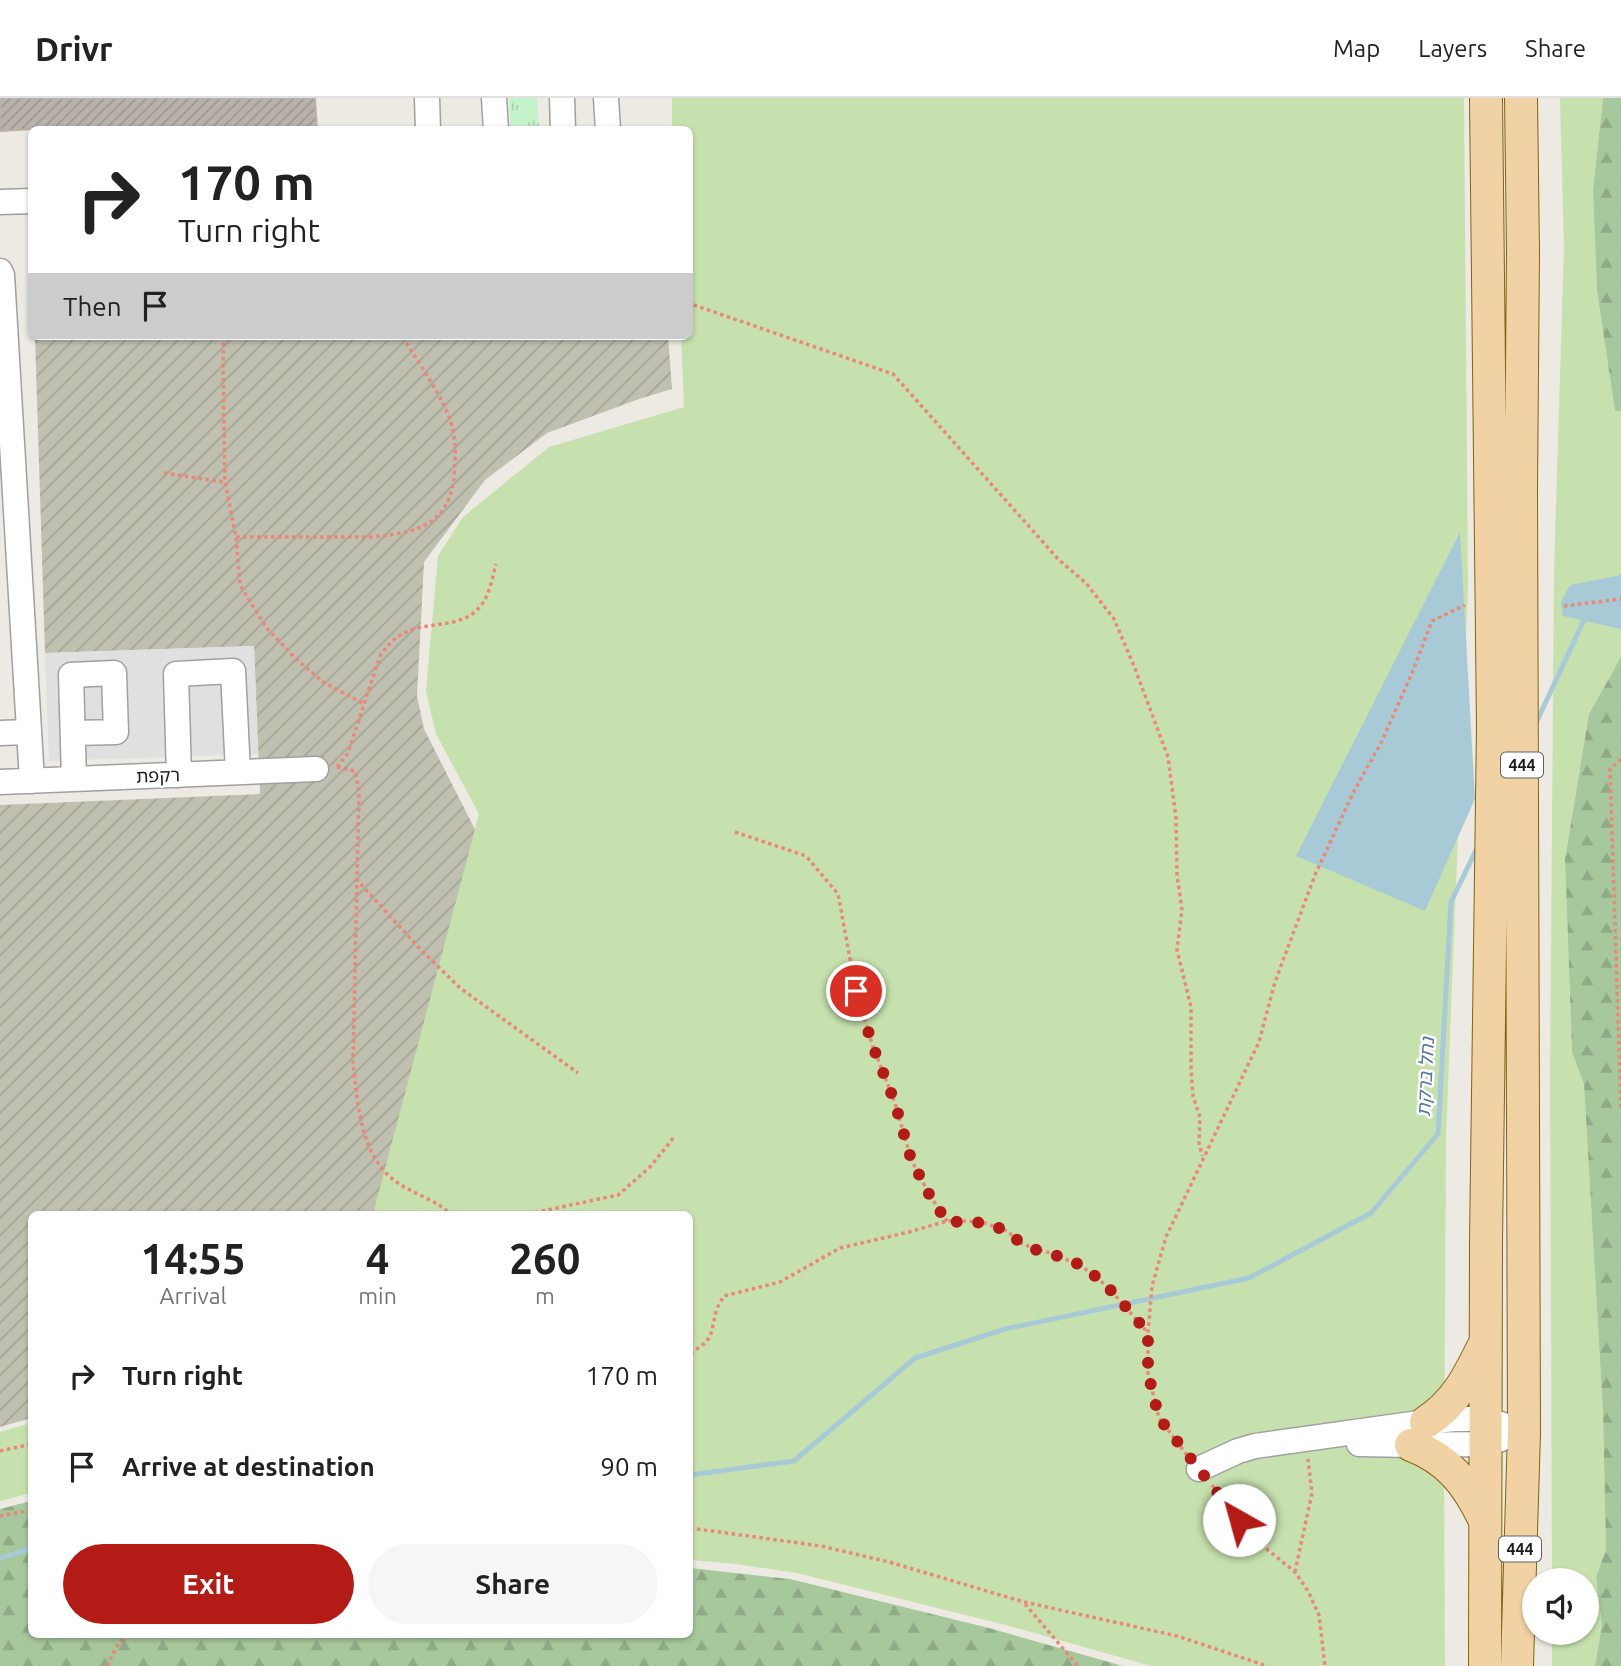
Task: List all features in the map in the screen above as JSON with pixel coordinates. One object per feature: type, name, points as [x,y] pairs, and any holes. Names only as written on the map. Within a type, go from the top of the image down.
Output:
[{"type":"main road","name":"444","points":[[1485,1666],[1493,727],[1486,98]]},
{"type":"main road","name":"444","points":[[1517,1666],[1524,1432],[1521,98]]},
{"type":"main road","points":[[1485,1522],[1468,1490],[1454,1472],[1422,1450],[1418,1434],[1455,1397],[1486,1342]]},
{"type":"street","points":[[427,98],[428,126]]},
{"type":"street","points":[[494,98],[496,126]]},
{"type":"street","points":[[562,98],[563,126]]},
{"type":"street","points":[[606,98],[608,126]]},
{"type":"street","points":[[0,202],[28,201]]},
{"type":"street","points":[[0,271],[32,781]]},
{"type":"street","points":[[179,775],[176,674],[187,673],[233,671],[239,772]]},
{"type":"street","points":[[0,733],[29,732]]},
{"type":"street","points":[[73,733],[74,779]]},
{"type":"street","name":"רקפת","points":[[0,782],[326,768]]},
{"type":"street","points":[[1278,1442],[1306,1443],[1418,1434],[1454,1419],[1485,1431],[1524,1432]]},
{"type":"street","points":[[1199,1469],[1238,1451],[1278,1442],[1418,1434]]},
{"type":"path","points":[[693,305],[893,374],[1059,560],[1086,583],[1114,619],[1168,757],[1176,818],[1177,875],[1182,910],[1177,950],[1191,1007],[1193,1096],[1200,1118],[1199,1142],[1203,1158]]},
{"type":"path","points":[[225,340],[225,482],[236,537],[240,585],[266,627],[294,657],[323,682],[364,704]]},
{"type":"path","points":[[236,537],[372,537],[412,531],[438,517],[453,489],[456,449],[453,430],[447,410],[404,340]]},
{"type":"path","points":[[163,473],[225,482]]},
{"type":"path","points":[[326,768],[348,753],[380,656],[390,643],[401,634],[416,628],[447,624],[465,618],[478,609],[488,592],[496,564]]},
{"type":"path","points":[[1564,606],[1621,599]]},
{"type":"path","points":[[1325,1666],[1319,1615],[1296,1572],[1252,1537],[1159,1418],[1148,1373],[1152,1286],[1166,1237],[1259,1042],[1275,982],[1315,875],[1353,793],[1382,741],[1432,621],[1465,605]]},
{"type":"path","points":[[1621,759],[1610,769],[1621,1111]]},
{"type":"path","points":[[326,768],[355,771],[359,791],[353,1063],[365,1139],[382,1168],[396,1182],[446,1211]]},
{"type":"path","points":[[735,832],[806,856],[838,894],[856,991],[872,1044],[895,1103],[911,1159],[947,1222]]},
{"type":"path","points":[[356,879],[460,988],[578,1073]]},
{"type":"path","points":[[542,1211],[618,1195],[650,1167],[675,1136]]},
{"type":"path","points":[[693,1352],[710,1338],[716,1311],[724,1296],[780,1282],[840,1248],[947,1222],[967,1221],[985,1223],[1007,1231],[1021,1243],[1057,1255],[1084,1268],[1108,1287],[1148,1333]]},
{"type":"path","points":[[1296,1572],[1312,1493],[1306,1443]]},
{"type":"path","points":[[0,1451],[28,1445]]},
{"type":"path","points":[[0,1517],[28,1511]]},
{"type":"path","points":[[693,1528],[821,1546],[890,1562],[1024,1602],[1177,1636],[1267,1666]]},
{"type":"path","points":[[1024,1602],[1078,1666]]},
{"type":"path","points":[[107,1666],[125,1638]]},
{"type":"shaded area","points":[[35,340],[668,340],[672,389],[547,433],[485,480],[424,562],[417,696],[424,729],[488,855],[533,1211],[28,1211],[28,1419],[0,1427],[0,805],[260,794],[254,646],[45,653]]},
{"type":"shaded area","points":[[254,646],[258,754],[49,761],[45,653]]},
{"type":"green space","points":[[509,98],[537,98],[539,126],[511,126]]},
{"type":"green space","points":[[672,98],[1464,98],[1468,586],[1446,1136],[1445,1666],[1151,1666],[1006,1625],[797,1573],[693,1560],[693,1211],[374,1211],[479,814],[436,734],[426,691],[438,556],[463,517],[549,447],[684,407],[681,340],[693,340],[693,126],[672,126]]},
{"type":"green space","points":[[1560,98],[1603,98],[1593,189],[1597,291],[1615,411],[1621,411],[1621,657],[1589,714],[1565,859],[1572,1052],[1584,1084],[1603,1412],[1606,1549],[1599,1569],[1552,1568],[1550,1079],[1554,570],[1564,248]]},
{"type":"green space","points":[[1603,98],[1621,98],[1621,411],[1615,411],[1597,291],[1593,189]]},
{"type":"green space","points":[[1621,657],[1621,1666],[1595,1666],[1602,1625],[1599,1569],[1606,1549],[1603,1412],[1584,1084],[1572,1052],[1565,859],[1589,714]]},
{"type":"green space","points":[[28,1424],[28,1494],[0,1501],[0,1432]]},
{"type":"green space","points":[[28,1502],[28,1638],[693,1638],[693,1568],[790,1579],[989,1628],[1123,1666],[0,1666],[0,1509]]},
{"type":"green space","points":[[1599,1601],[1602,1625],[1599,1643]]},
{"type":"green space","points":[[1552,1645],[1599,1645],[1595,1666],[1552,1666]]},
{"type":"water","points":[[1460,532],[1475,799],[1425,911],[1296,856]]},
{"type":"water","points":[[1621,575],[1621,629],[1563,616],[1561,602],[1570,585]]},
{"type":"building","points":[[0,98],[315,98],[317,126],[28,126],[28,129],[0,131]]},
{"type":"waterway","name":"נחל ברקת","points":[[1535,725],[1586,616]]},
{"type":"waterway","name":"נחל ברקת","points":[[693,1475],[794,1461],[915,1358],[1005,1329],[1249,1278],[1371,1213],[1438,1134],[1451,902],[1479,844]]},
{"type":"waterway","points":[[0,1558],[28,1549]]},
{"type":"route","points":[[856,991],[872,1044],[895,1103],[911,1159],[947,1222],[985,1223],[1007,1231],[1021,1243],[1057,1255],[1084,1268],[1108,1287],[1148,1333],[1148,1373],[1159,1418],[1239,1520]]}]
